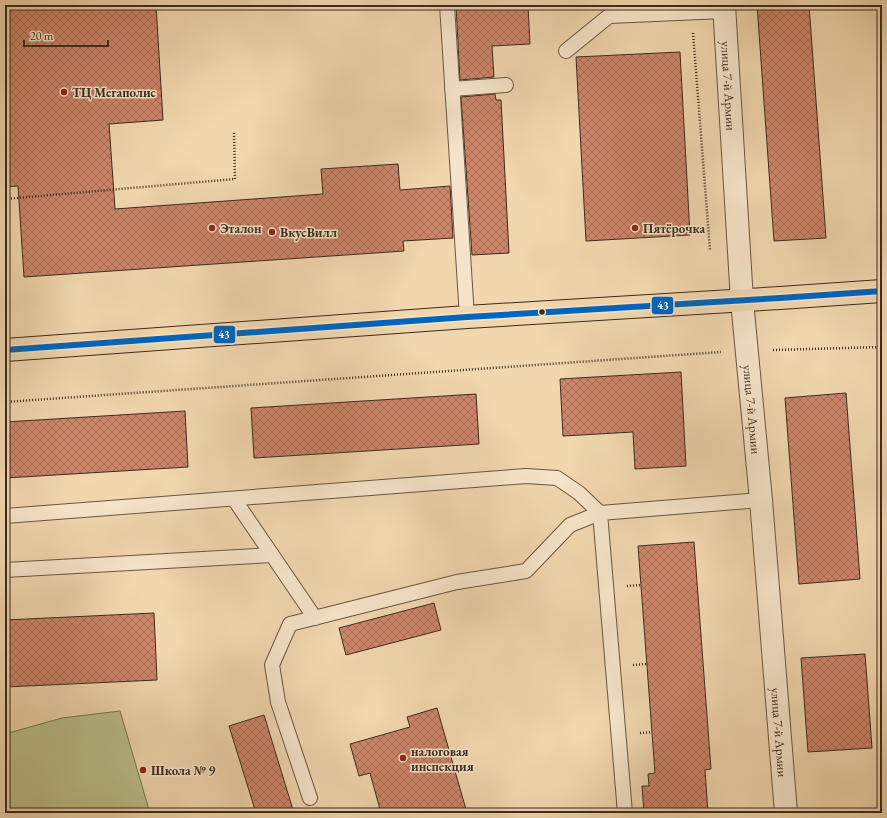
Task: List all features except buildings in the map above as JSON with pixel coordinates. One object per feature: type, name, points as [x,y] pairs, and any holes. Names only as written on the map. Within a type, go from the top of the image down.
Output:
[{"type":"main road","points":[[5,350],[467,317],[742,301],[882,291]]},
{"type":"street","name":"улица 7-й Армии","points":[[724,8],[742,301],[761,500],[786,813]]},
{"type":"lane","points":[[447,5],[467,317]]},
{"type":"lane","points":[[566,51],[609,16],[692,12],[724,8]]},
{"type":"lane","points":[[452,89],[506,85]]},
{"type":"lane","points":[[5,516],[526,476],[557,478],[579,493],[600,513],[625,813]]},
{"type":"lane","points":[[234,499],[315,618]]},
{"type":"lane","points":[[310,798],[278,702],[272,665],[290,624],[457,582],[526,571],[570,525],[600,513],[761,500]]},
{"type":"lane","points":[[5,570],[272,555]]},
{"type":"path","points":[[692,12],[710,250]]},
{"type":"path","points":[[5,199],[235,179],[234,132]]},
{"type":"path","points":[[5,218],[9,304]]},
{"type":"path","points":[[769,350],[882,347]]},
{"type":"path","points":[[5,402],[726,352]]},
{"type":"green space","points":[[120,711],[150,813],[5,813],[5,734],[62,718]]},
{"type":"transit line","name":"43","points":[[5,350],[467,317],[882,291]]},
{"type":"place","name":"ТЦ Мегаполис","points":[[64,92]]},
{"type":"place","name":"Эталон","points":[[212,228]]},
{"type":"place","name":"Пятёрочка","points":[[635,228]]},
{"type":"place","name":"ВкусВилл","points":[[272,232]]},
{"type":"place","name":"налоговая инспекция","points":[[403,758]]},
{"type":"place","name":"Школа № 9","points":[[143,770]]}]
